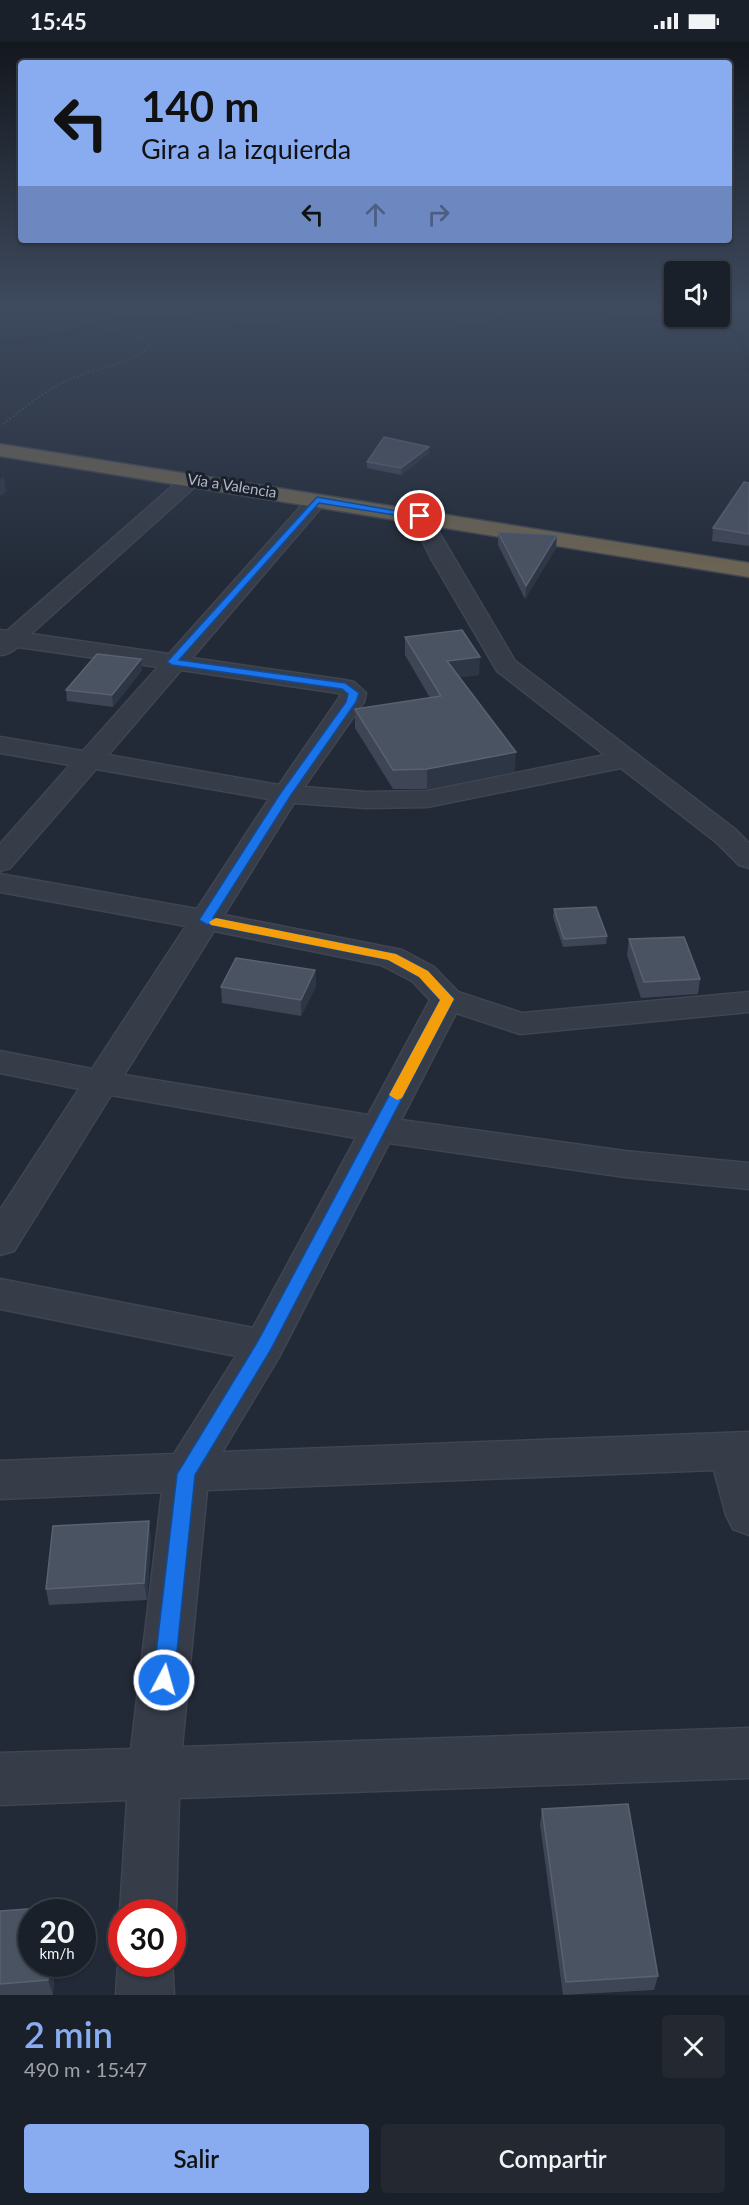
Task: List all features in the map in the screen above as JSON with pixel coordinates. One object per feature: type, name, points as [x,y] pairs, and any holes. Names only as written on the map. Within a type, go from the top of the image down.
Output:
[{"type":"highway","name":"Vía a Valencia","points":[[0,450],[749,570]]},
{"type":"street","points":[[4,642],[191,480]]},
{"type":"street","points":[[0,862],[172,662],[317,500]]},
{"type":"street","points":[[420,516],[443,560],[506,666],[726,836],[749,859]]},
{"type":"street","points":[[0,1241],[286,794],[351,702],[354,693],[351,689],[172,662],[4,642]]},
{"type":"street","points":[[0,745],[286,794],[366,800],[427,799],[626,759]]},
{"type":"street","points":[[0,883],[206,920],[392,957],[423,974],[447,999],[520,1024],[749,1002]]},
{"type":"street","points":[[149,1899],[154,1772],[186,1474],[264,1346],[447,999]]},
{"type":"street","points":[[0,1062],[101,1083],[378,1131],[683,1172],[749,1176]]},
{"type":"street","points":[[0,1294],[264,1346]]},
{"type":"street","points":[[0,1480],[740,1450],[749,1515]]},
{"type":"street","points":[[0,1779],[749,1753]]},
{"type":"street","points":[[145,1995],[146,1977]]},
{"type":"path","points":[[0,426],[39,399]]},
{"type":"building","points":[[384,437],[429,447],[401,468],[367,462]]},
{"type":"building","points":[[744,482],[749,483],[749,534],[713,528]]},
{"type":"building","points":[[498,532],[557,535],[526,586]]},
{"type":"building","points":[[462,630],[480,657],[447,661],[516,752],[427,769],[393,770],[355,709],[441,696],[405,637]]},
{"type":"building","points":[[97,654],[141,659],[112,695],[66,690]]},
{"type":"building","points":[[596,907],[607,936],[564,939],[554,909]]},
{"type":"building","points":[[684,937],[700,979],[644,982],[629,939]]},
{"type":"building","points":[[236,958],[315,970],[301,1000],[221,987]]},
{"type":"building","points":[[149,1521],[144,1583],[46,1589],[53,1526]]},
{"type":"building","points":[[628,1804],[658,1976],[566,1982],[542,1809]]},
{"type":"building","points":[[18,1910],[18,1977],[48,1977],[48,1980],[0,1984],[0,1911]]},
{"type":"slow traffic","points":[[216,922],[392,957],[423,974],[447,999],[397,1095]]},
{"type":"route","points":[[164,1680],[186,1474],[264,1346],[447,999],[423,974],[392,957],[206,920],[286,794],[351,702],[354,693],[345,687],[172,662],[317,500],[420,516]]}]
